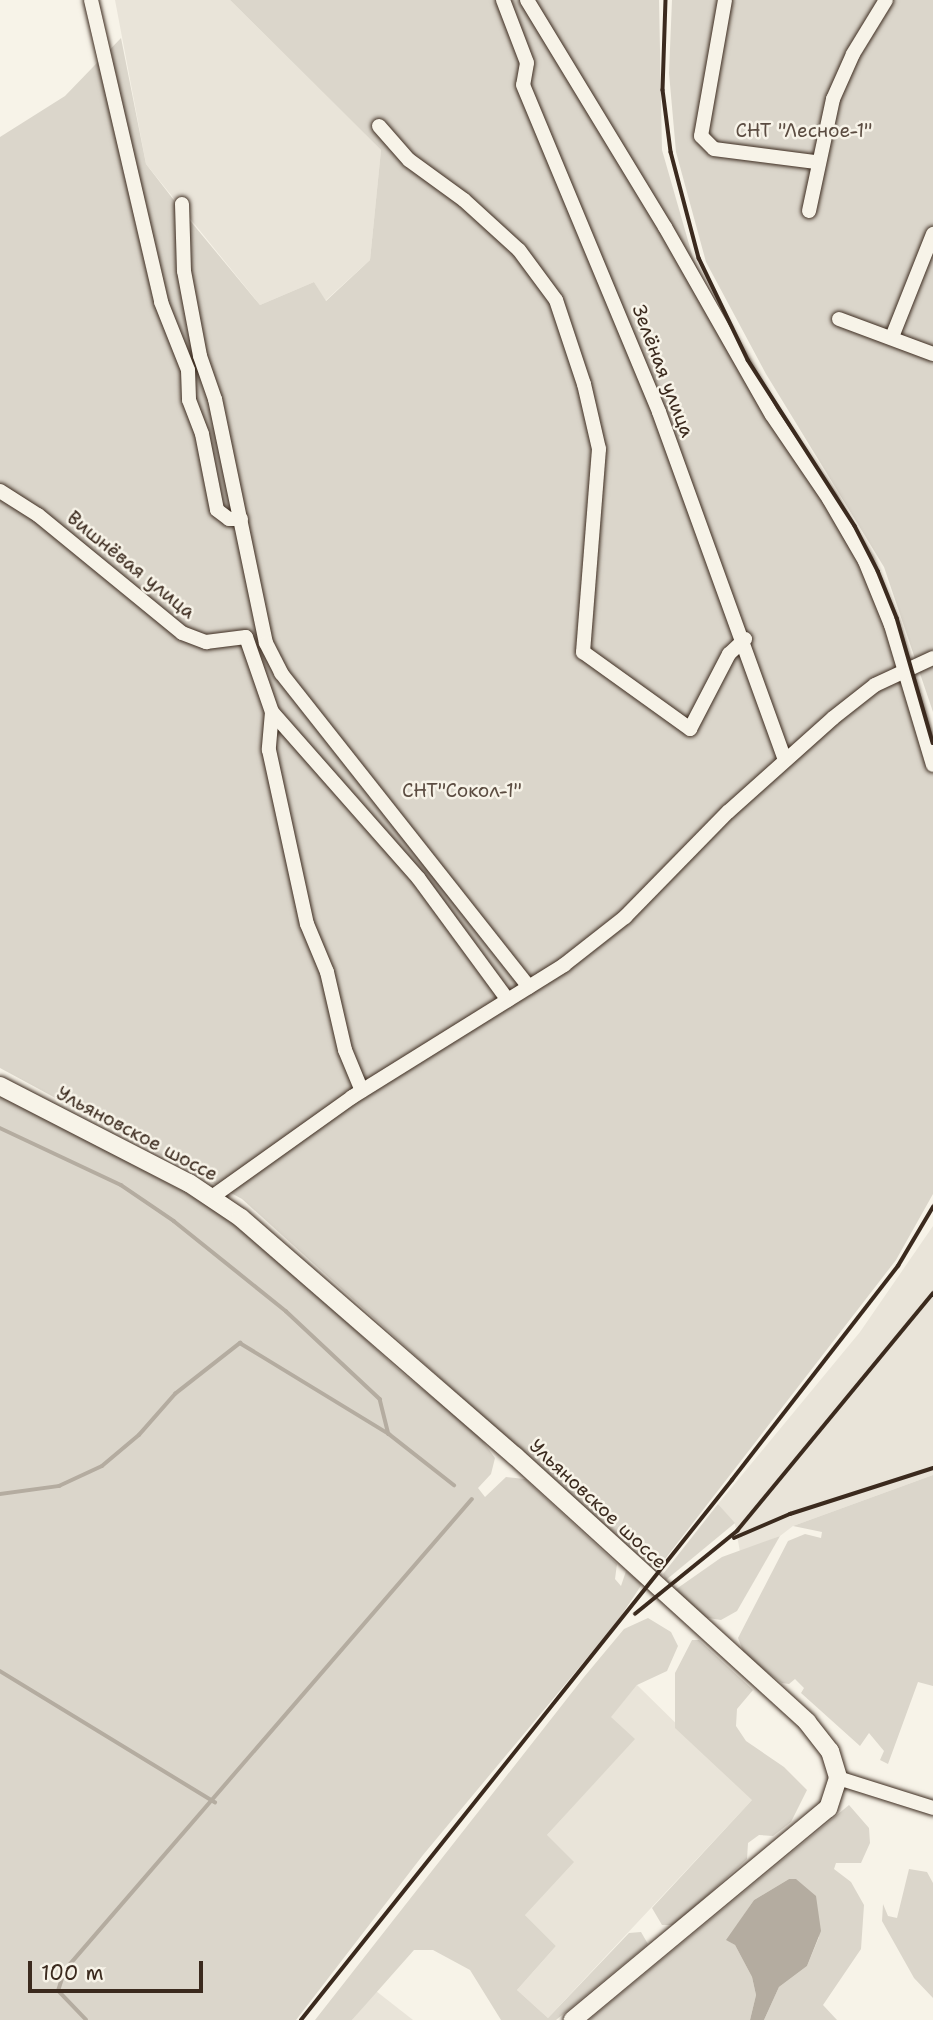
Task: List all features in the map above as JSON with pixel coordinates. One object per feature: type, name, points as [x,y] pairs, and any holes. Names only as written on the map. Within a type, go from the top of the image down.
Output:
[{"type":"main road","name":"Ульяновское шоссе","points":[[0,1086],[212,1197],[515,1456],[807,1723],[830,1751],[838,1778]]},
{"type":"main road","points":[[573,2020],[820,1816],[833,1798],[838,1778]]},
{"type":"street","points":[[91,0],[161,302],[188,370],[190,400],[202,434],[217,510],[229,519],[241,519]]},
{"type":"street","name":"Зелёная улица","points":[[503,0],[527,63],[523,85],[594,248],[745,639],[785,760]]},
{"type":"street","points":[[527,0],[659,216],[772,415],[847,528],[891,625],[933,765]]},
{"type":"street","points":[[725,0],[701,136],[715,149],[816,162]]},
{"type":"street","points":[[809,211],[816,162],[833,99],[853,54],[886,0]]},
{"type":"street","points":[[379,126],[409,160],[464,200],[519,250],[556,300],[584,384],[598,449],[583,652],[690,729],[729,654],[745,639]]},
{"type":"street","points":[[182,204],[180,236],[194,320],[241,519],[266,643],[281,673],[529,987]]},
{"type":"street","points":[[892,337],[931,242]]},
{"type":"street","points":[[839,318],[933,354]]},
{"type":"street","name":"Вишнёвая улица","points":[[0,491],[38,516],[182,633],[205,642],[246,637],[272,712]]},
{"type":"street","points":[[212,1197],[362,1091],[529,987],[625,917],[785,760],[875,685],[933,658]]},
{"type":"street","points":[[272,712],[419,879],[508,1000]]},
{"type":"street","points":[[272,712],[269,750],[307,924],[327,972],[345,1050],[362,1091]]},
{"type":"street","points":[[838,1778],[933,1808]]},
{"type":"shaded area","points":[[115,0],[230,0],[381,150],[370,260],[325,301],[314,282],[260,305],[146,164]]},
{"type":"shaded area","points":[[933,1226],[933,1475],[793,1526],[780,1536],[740,1552],[735,1524],[718,1504],[860,1332]]},
{"type":"shaded area","points":[[637,1685],[753,1799],[548,2018],[517,1990],[556,1946],[525,1915],[547,1835],[634,1739],[610,1717]]},
{"type":"shaded area","points":[[789,1879],[796,1879],[816,1896],[821,1931],[807,1966],[779,1987],[764,2020],[750,2020],[756,1995],[752,1977],[735,1945],[726,1940],[754,1900]]},
{"type":"shaded area","points":[[376,1991],[413,2020],[352,2020]]},
{"type":"green space","name":"СНТ\"Сокол-1\"","points":[[230,0],[659,0],[662,150],[693,258],[720,320],[777,418],[850,525],[933,753],[933,1194],[896,1260],[655,1572],[242,1199],[0,1068],[0,137],[65,96],[121,38],[146,164],[187,217],[260,305],[314,282],[326,301],[370,260],[381,150]]},
{"type":"green space","name":"СНТ \"Лесное-1\"","points":[[672,0],[933,0],[933,712],[884,567],[766,374],[706,262],[676,152],[669,73]]},
{"type":"green space","points":[[0,1093],[214,1208],[267,1249],[401,1372],[476,1432],[495,1458],[491,1474],[478,1488],[485,1497],[506,1477],[525,1479],[617,1564],[615,1579],[621,1586],[626,1571],[642,1584],[617,1622],[423,1855],[296,2020],[0,2020]]},
{"type":"green space","points":[[933,1475],[933,1686],[918,1682],[888,1764],[880,1760],[884,1751],[869,1733],[860,1746],[801,1693],[804,1688],[795,1679],[789,1684],[782,1683],[745,1656],[738,1638],[788,1541],[805,1534],[821,1538],[822,1532],[793,1526]]},
{"type":"green space","points":[[718,1504],[735,1523],[666,1580],[663,1574]]},
{"type":"green space","points":[[780,1536],[737,1611],[721,1620],[702,1617],[672,1592],[722,1557]]},
{"type":"green space","points":[[648,1618],[671,1632],[678,1646],[667,1671],[637,1685],[611,1717],[635,1739],[547,1835],[574,1862],[525,1915],[556,1946],[517,1990],[548,2018],[629,1933],[641,1932],[648,1944],[556,2020],[501,2020],[470,1970],[433,1950],[414,1950],[352,2020],[315,2020],[584,1677],[624,1629]]},
{"type":"green space","points":[[692,1640],[699,1640],[753,1690],[737,1709],[736,1726],[746,1741],[784,1767],[807,1790],[791,1822],[773,1836],[759,1835],[748,1843],[747,1859],[675,1925],[662,1925],[652,1908],[752,1800],[675,1728],[675,1673]]},
{"type":"green space","points":[[849,1805],[869,1828],[870,1843],[861,1863],[836,1863],[834,1869],[851,1882],[864,1905],[861,1949],[823,2005],[837,2020],[764,2020],[779,1987],[807,1966],[819,1937],[789,1879],[754,1900],[727,1940],[735,1945],[752,1977],[756,1995],[750,2020],[589,2020]]},
{"type":"green space","points":[[909,1869],[927,1872],[933,1883],[933,1998],[914,1978],[882,1921],[883,1904],[888,1916],[897,1918]]},
{"type":"waterway","points":[[0,1128],[121,1185],[174,1221],[286,1311],[380,1399],[389,1434]]},
{"type":"waterway","points":[[0,1494],[59,1486],[102,1466],[139,1435],[175,1394],[240,1343],[389,1434],[454,1485]]},
{"type":"waterway","points":[[86,2020],[58,1991],[65,1970],[472,1499]]},
{"type":"waterway","points":[[0,1671],[215,1802]]},
{"type":"railway","points":[[666,0],[663,90],[671,152],[699,258],[748,360],[855,526],[878,571],[897,618],[933,743]]},
{"type":"railway","points":[[301,2020],[732,1480],[898,1266],[933,1207]]},
{"type":"railway","points":[[635,1614],[737,1531],[933,1293]]},
{"type":"railway","points":[[734,1538],[790,1514],[933,1468]]}]
